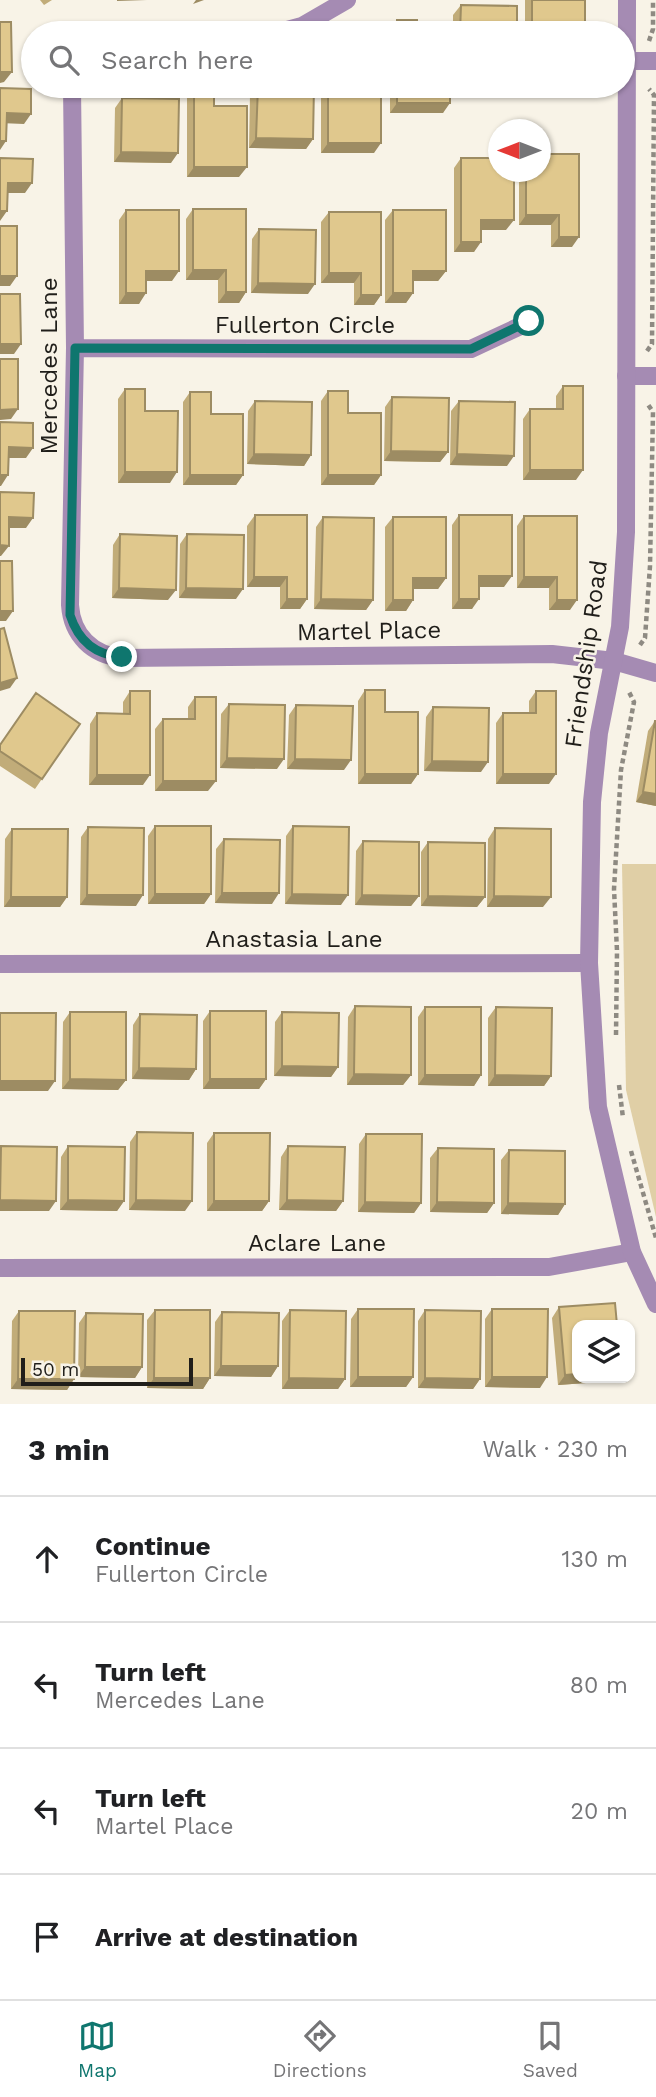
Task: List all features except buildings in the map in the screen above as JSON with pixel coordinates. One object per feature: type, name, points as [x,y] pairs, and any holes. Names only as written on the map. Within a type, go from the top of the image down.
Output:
[{"type":"street","points":[[311,21],[347,0]]},
{"type":"street","name":"Friendship Road","points":[[627,0],[627,21]]},
{"type":"street","points":[[635,61],[656,61]]},
{"type":"street","name":"Mercedes Lane","points":[[72,98],[75,348],[70,605],[74,625],[85,642]]},
{"type":"street","name":"Friendship Road","points":[[627,98],[626,532],[614,661],[599,733],[592,802],[589,963],[598,1107],[632,1252],[656,1304]]},
{"type":"street","name":"Fullerton Circle","points":[[75,348],[471,349],[529,321]]},
{"type":"street","points":[[626,376],[656,376]]},
{"type":"street","name":"Martel Place","points":[[85,642],[102,653],[122,657],[552,654],[614,661],[656,673]]},
{"type":"street","name":"Anastasia Lane","points":[[0,964],[589,963]]},
{"type":"street","name":"Aclare Lane","points":[[0,1268],[549,1267],[632,1252]]},
{"type":"path","points":[[649,41],[653,29],[653,0]]},
{"type":"path","points":[[646,352],[652,344],[653,330],[654,95],[649,89]]},
{"type":"path","points":[[640,645],[645,638],[650,566],[653,412],[647,403]]},
{"type":"path","points":[[615,1042],[617,951],[613,905],[621,771],[634,702],[629,692]]},
{"type":"path","points":[[618,1081],[624,1122]]},
{"type":"path","points":[[629,1145],[656,1238]]},
{"type":"shaded area","points":[[622,864],[656,864],[656,1217],[626,1090]]},
{"type":"route","points":[[122,657],[112,657],[93,649],[78,634],[70,615],[75,348],[471,349],[529,321]]}]
